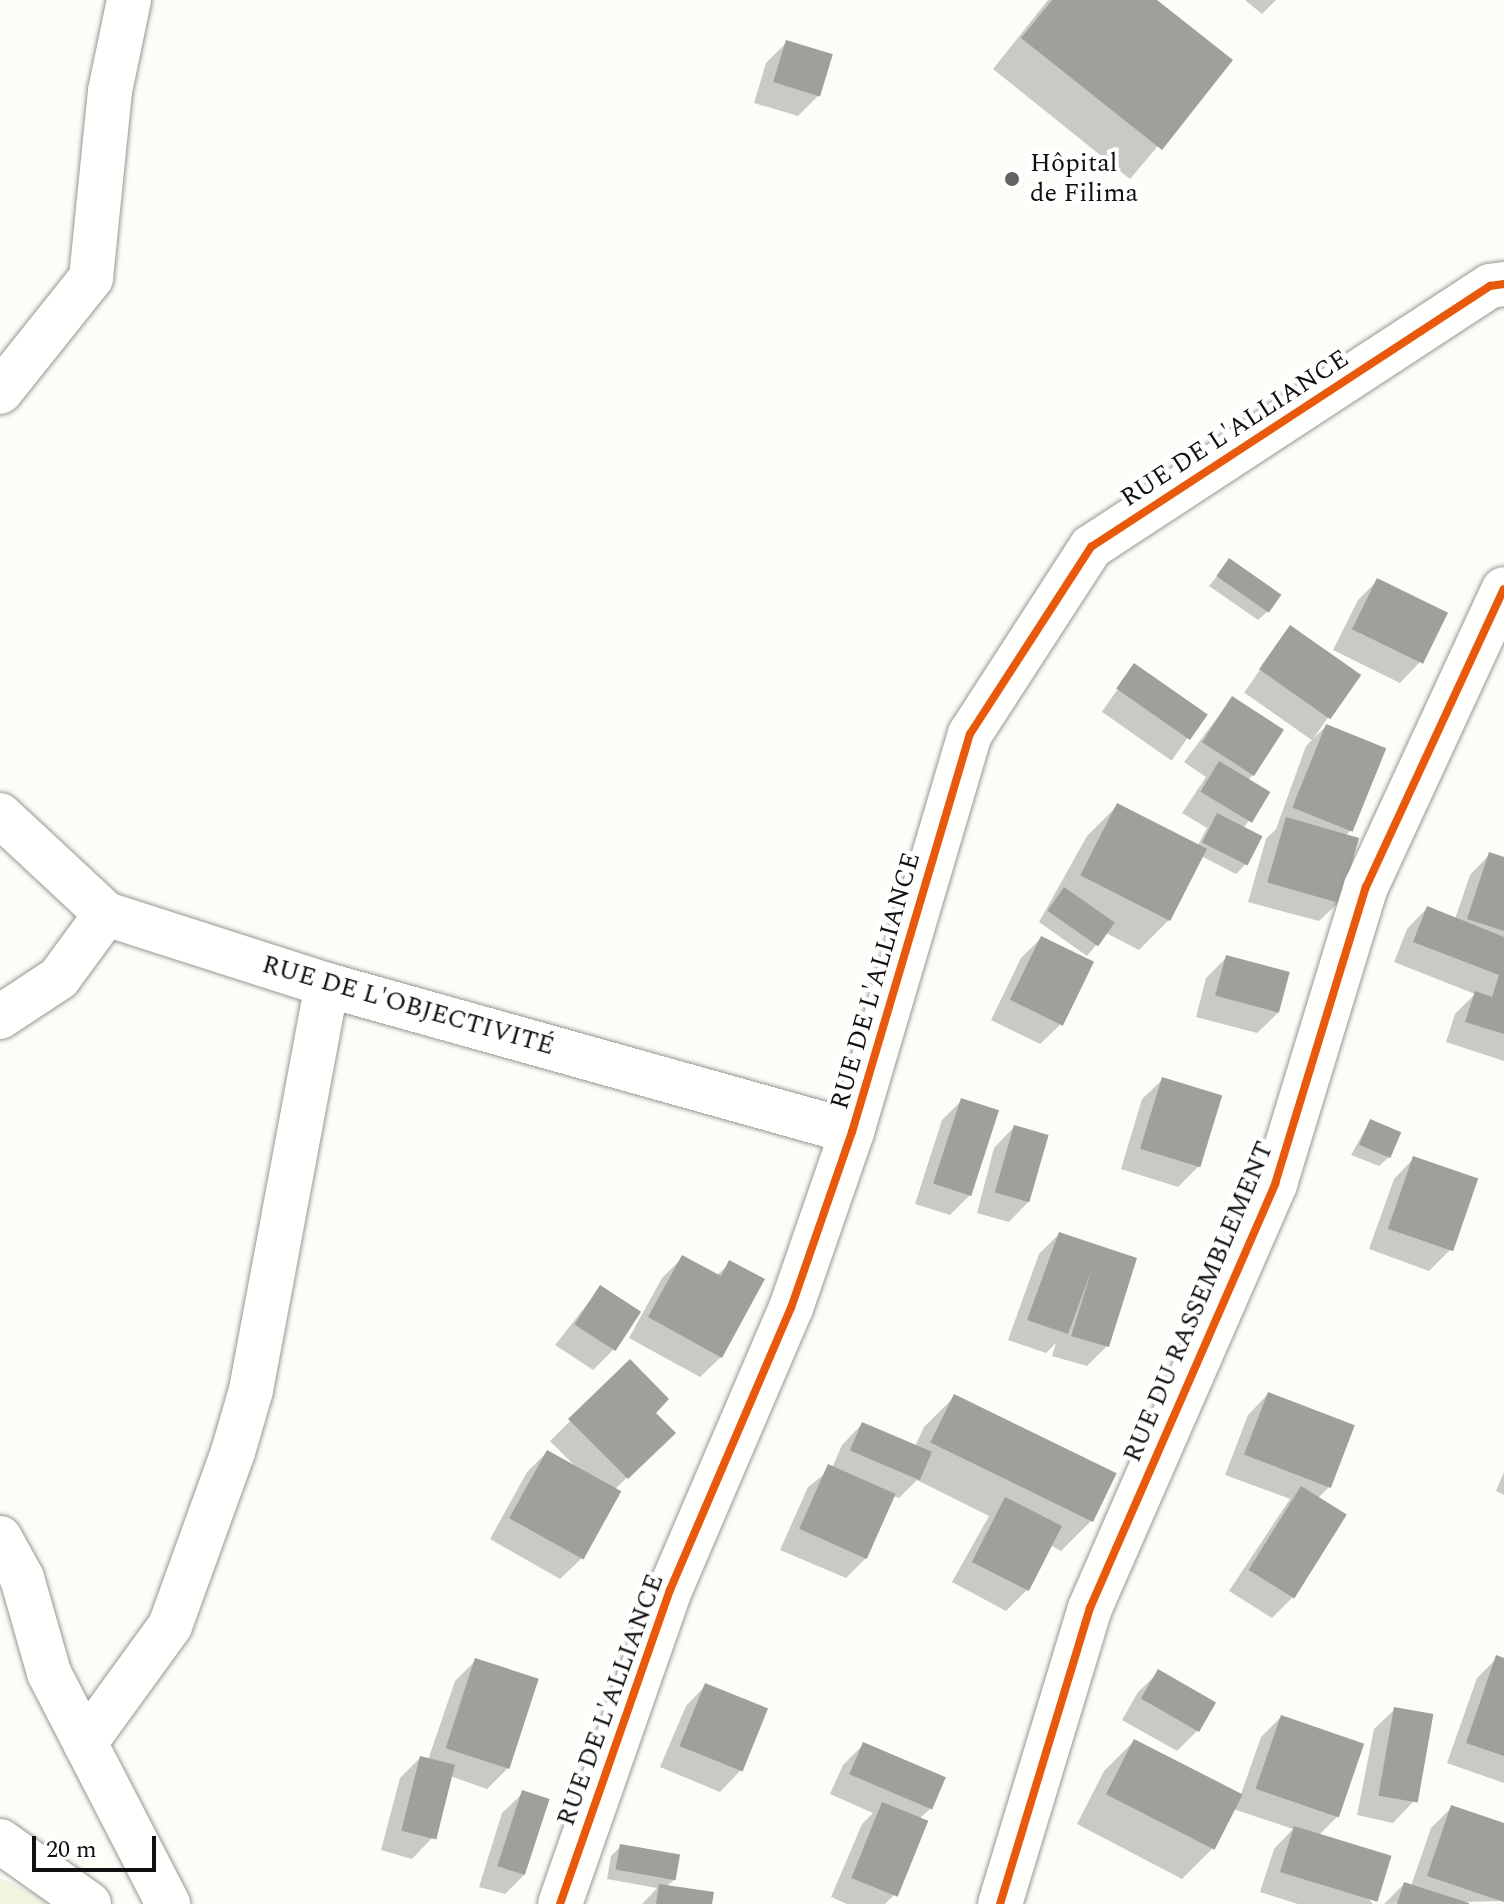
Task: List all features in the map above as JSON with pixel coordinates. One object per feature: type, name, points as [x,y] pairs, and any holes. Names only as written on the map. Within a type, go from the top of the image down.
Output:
[{"type":"street","points":[[0,392],[91,278],[110,91],[129,0]]},
{"type":"street","name":"RUE DE L'ALLIANCE","points":[[560,1904],[670,1590],[791,1308],[852,1132],[970,734],[1091,547],[1490,286],[1504,284]]},
{"type":"street","name":"RUE DU RASSEMBLEMENT","points":[[1000,1904],[1090,1608],[1275,1184],[1366,887],[1504,589]]},
{"type":"street","name":"RUE DE L'OBJECTIVITÉ","points":[[0,815],[106,914],[327,985],[852,1132]]},
{"type":"street","points":[[0,1017],[59,978],[106,914]]},
{"type":"street","points":[[85,1743],[170,1626],[233,1452],[251,1390],[327,985]]},
{"type":"street","points":[[0,1538],[22,1578],[49,1673],[168,1904]]},
{"type":"street","points":[[0,1617],[39,1640]]},
{"type":"street","points":[[0,1841],[89,1904]]},
{"type":"green space","points":[[0,1878],[58,1904],[0,1904]]},
{"type":"building","points":[[1052,0],[1157,0],[1233,60],[1162,150],[1021,38]]},
{"type":"building","points":[[786,40],[833,54],[820,96],[773,82]]},
{"type":"building","points":[[1229,558],[1281,595],[1269,613],[1216,576]]},
{"type":"building","points":[[1377,578],[1448,613],[1423,664],[1352,629]]},
{"type":"building","points":[[1290,625],[1361,675],[1330,719],[1259,669]]},
{"type":"building","points":[[1134,663],[1208,715],[1190,740],[1116,688]]},
{"type":"building","points":[[1232,696],[1284,730],[1254,776],[1202,742]]},
{"type":"building","points":[[1326,724],[1386,748],[1353,832],[1292,807]]},
{"type":"building","points":[[1219,761],[1270,792],[1252,823],[1200,792]]},
{"type":"building","points":[[1117,803],[1207,849],[1170,921],[1080,875]]},
{"type":"building","points":[[1217,813],[1262,836],[1247,866],[1202,842]]},
{"type":"building","points":[[1286,817],[1359,838],[1340,903],[1267,882]]},
{"type":"building","points":[[1489,852],[1504,857],[1504,931],[1467,919]]},
{"type":"building","points":[[1064,887],[1115,923],[1098,946],[1047,911]]},
{"type":"building","points":[[1427,906],[1504,937],[1504,1034],[1465,1022],[1475,991],[1492,997],[1499,975],[1413,942]]},
{"type":"building","points":[[1041,936],[1094,962],[1063,1026],[1010,1000]]},
{"type":"building","points":[[1226,955],[1290,972],[1279,1013],[1215,996]]},
{"type":"building","points":[[1162,1077],[1222,1095],[1200,1167],[1140,1149]]},
{"type":"building","points":[[961,1098],[999,1110],[971,1196],[933,1184]]},
{"type":"building","points":[[1370,1119],[1401,1132],[1390,1158],[1359,1145]]},
{"type":"building","points":[[1014,1125],[1049,1135],[1029,1202],[995,1192]]},
{"type":"building","points":[[1413,1156],[1478,1178],[1453,1251],[1388,1229]]},
{"type":"building","points":[[1059,1232],[1137,1258],[1109,1347],[1071,1336],[1092,1269],[1068,1334],[1027,1320]]},
{"type":"building","points":[[682,1255],[721,1276],[729,1260],[765,1279],[722,1358],[648,1317]]},
{"type":"building","points":[[600,1285],[641,1312],[615,1351],[574,1324]]},
{"type":"building","points":[[630,1359],[669,1399],[656,1413],[676,1433],[628,1479],[568,1419]]},
{"type":"building","points":[[1268,1392],[1355,1425],[1331,1488],[1244,1455]]},
{"type":"building","points":[[954,1394],[1117,1473],[1093,1522],[930,1443]]},
{"type":"building","points":[[862,1422],[932,1452],[920,1480],[850,1451]]},
{"type":"building","points":[[547,1450],[621,1491],[584,1559],[509,1518]]},
{"type":"building","points":[[828,1464],[896,1494],[867,1559],[799,1529]]},
{"type":"building","points":[[1301,1486],[1347,1515],[1294,1599],[1249,1570]]},
{"type":"building","points":[[1005,1497],[1062,1526],[1029,1591],[972,1562]]},
{"type":"building","points":[[1496,1655],[1504,1658],[1504,1756],[1466,1743]]},
{"type":"building","points":[[475,1658],[539,1679],[509,1769],[446,1748]]},
{"type":"building","points":[[1158,1669],[1216,1702],[1199,1732],[1141,1698]]},
{"type":"building","points":[[705,1683],[768,1708],[743,1772],[680,1746]]},
{"type":"building","points":[[1394,1707],[1433,1714],[1418,1803],[1378,1796]]},
{"type":"building","points":[[1281,1715],[1364,1744],[1339,1817],[1256,1789]]},
{"type":"building","points":[[1134,1739],[1243,1794],[1215,1850],[1106,1794]]},
{"type":"building","points":[[863,1742],[946,1777],[932,1809],[849,1774]]},
{"type":"building","points":[[420,1756],[455,1765],[436,1839],[401,1831]]},
{"type":"building","points":[[522,1790],[550,1799],[525,1875],[497,1866]]},
{"type":"building","points":[[882,1802],[928,1821],[898,1897],[851,1878]]},
{"type":"building","points":[[1451,1805],[1504,1823],[1504,1902],[1427,1876]]},
{"type":"building","points":[[1294,1826],[1392,1856],[1378,1902],[1280,1872]]},
{"type":"building","points":[[620,1844],[680,1855],[676,1880],[615,1870]]},
{"type":"building","points":[[1404,1882],[1469,1903],[1469,1904],[1397,1904]]},
{"type":"building","points":[[659,1884],[714,1892],[712,1904],[656,1904]]},
{"type":"cycle path","points":[[560,1904],[670,1590],[791,1308],[852,1132],[970,734],[1091,547],[1490,286],[1504,284]]},
{"type":"cycle path","points":[[1000,1904],[1090,1608],[1275,1184],[1366,887],[1504,589]]},
{"type":"place","name":"Hôpital de Filima","points":[[1012,179]]}]
